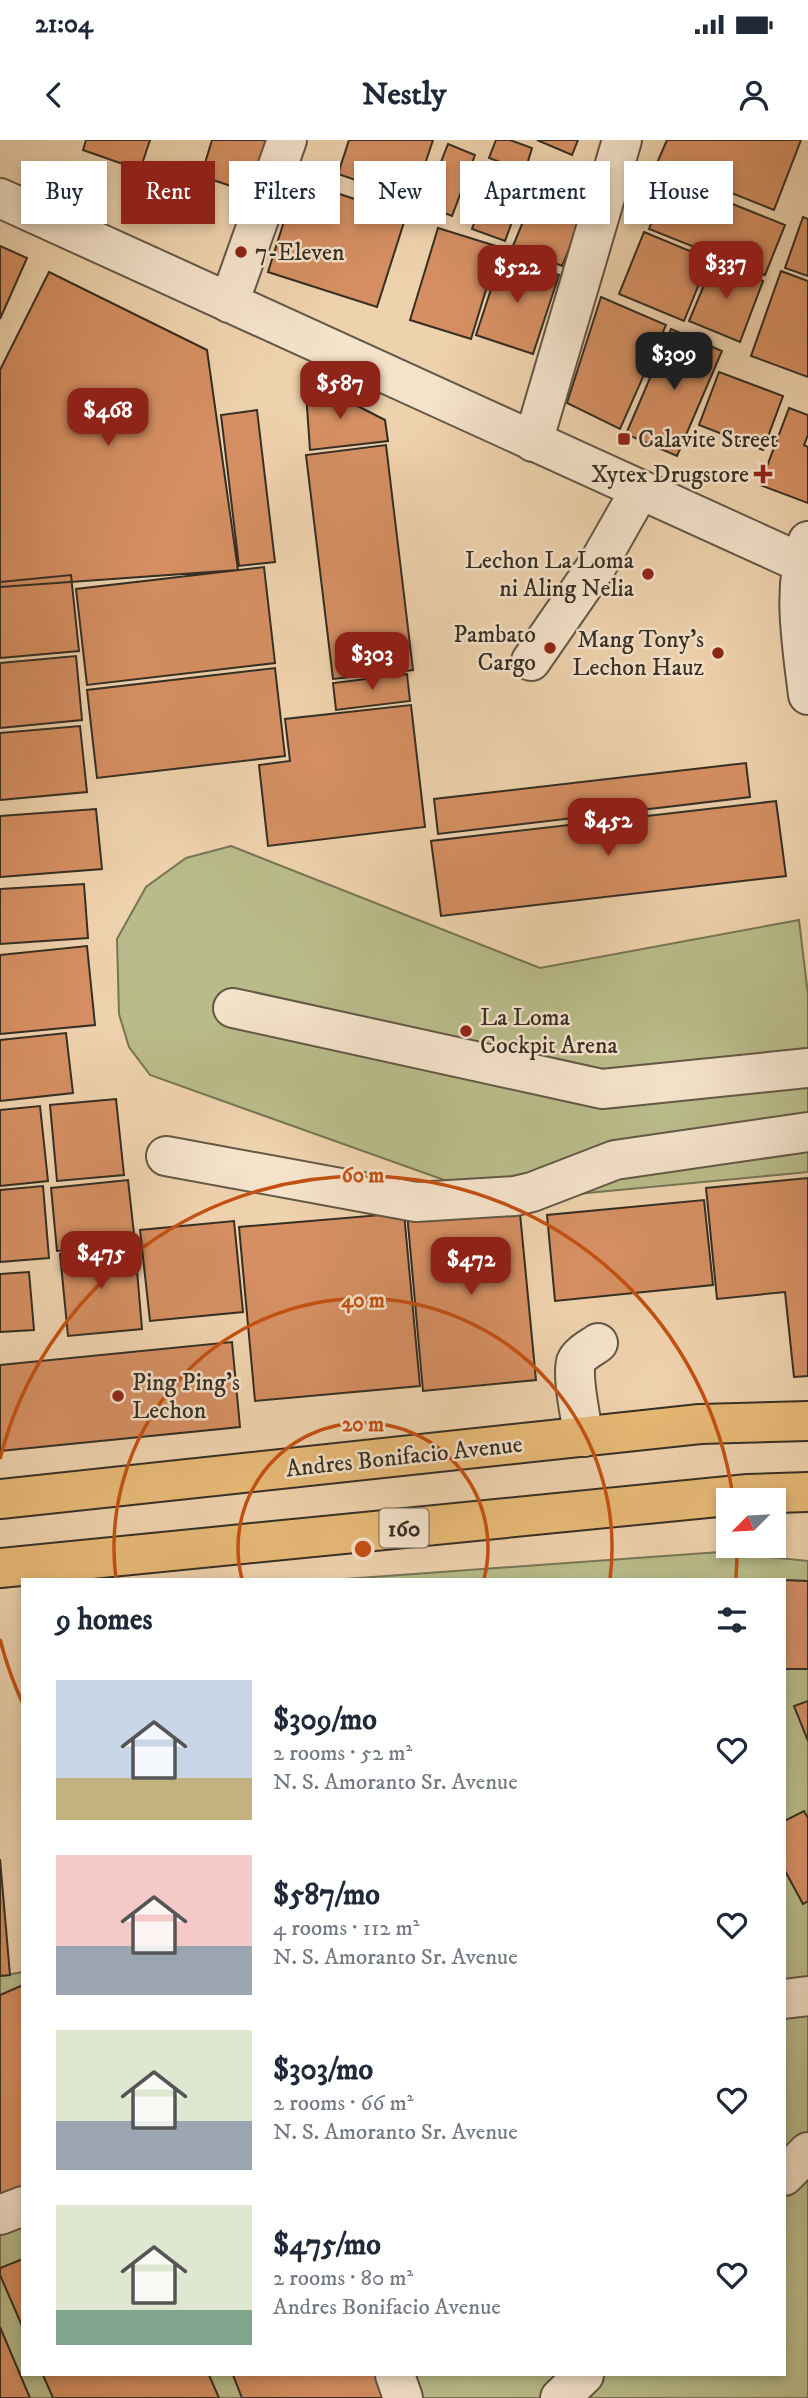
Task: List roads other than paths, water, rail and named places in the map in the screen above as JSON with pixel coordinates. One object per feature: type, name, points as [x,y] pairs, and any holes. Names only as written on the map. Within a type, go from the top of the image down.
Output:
[{"type":"main road","name":"Andres Bonifacio Avenue","points":[[0,1499],[700,1424],[808,1421]]},
{"type":"main road","name":"160","points":[[0,1569],[98,1569],[748,1494],[808,1492]]},
{"type":"street","points":[[229,303],[286,140]]},
{"type":"street","points":[[533,443],[622,140]]},
{"type":"street","points":[[0,198],[533,443],[640,490],[806,557],[801,635],[808,695]]},
{"type":"street","points":[[531,662],[598,564],[640,490]]},
{"type":"street","points":[[233,1009],[602,1089],[808,1068]]},
{"type":"street","points":[[166,1156],[416,1202],[532,1192],[615,1160],[808,1132]]},
{"type":"street","points":[[584,1437],[577,1392],[576,1363],[598,1343]]},
{"type":"street","points":[[786,1998],[808,1996]]},
{"type":"street","points":[[786,2174],[808,2152]]},
{"type":"street","points":[[0,2216],[21,2207]]},
{"type":"street","points":[[395,2376],[403,2398]]},
{"type":"street","points":[[561,2398],[583,2376]]},
{"type":"place","name":"7-Eleven","points":[[241,252]]},
{"type":"place","name":"Calavite Street","points":[[624,439]]},
{"type":"place","name":"Xytex Drugstore","points":[[763,474]]},
{"type":"place","name":"Lechon La Loma ni Aling Nelia","points":[[648,574]]},
{"type":"place","name":"Pambato Cargo","points":[[550,648]]},
{"type":"place","name":"Mang Tony's Lechon Hauz","points":[[718,653]]},
{"type":"place","name":"La Loma Cockpit Arena","points":[[466,1031]]},
{"type":"place","name":"Ping Ping's Lechon","points":[[118,1396]]}]
